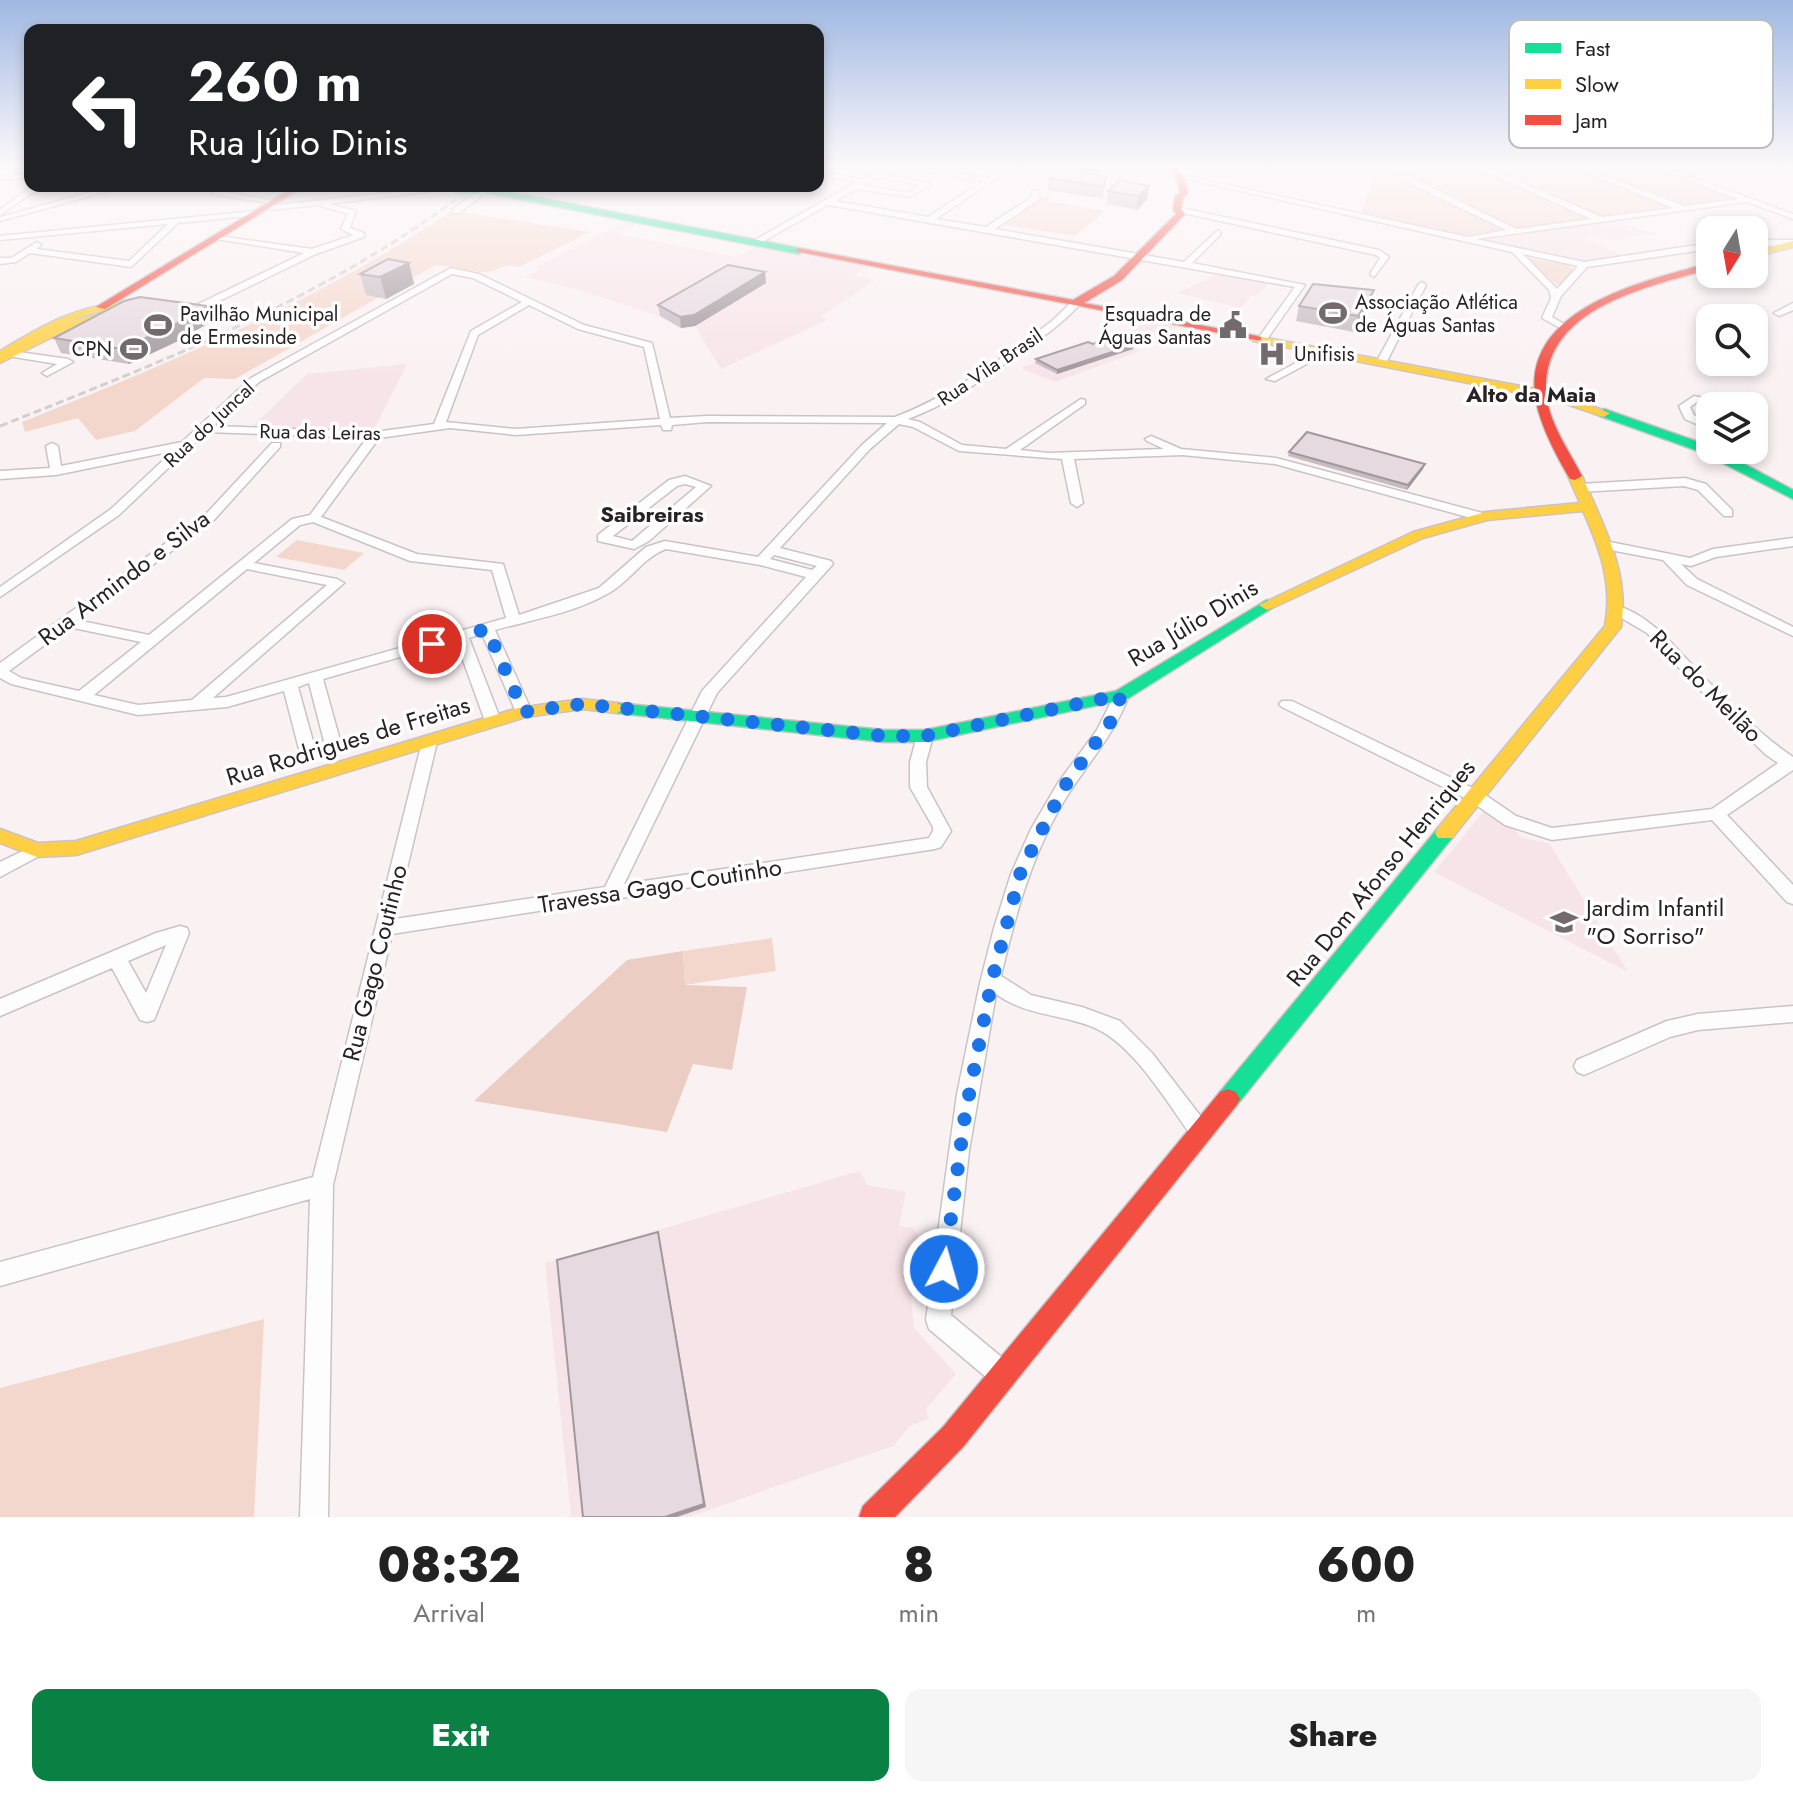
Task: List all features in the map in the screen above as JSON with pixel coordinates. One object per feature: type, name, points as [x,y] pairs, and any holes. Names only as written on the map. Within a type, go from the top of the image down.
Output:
[{"type":"main road","points":[[112,308],[221,238]]},
{"type":"main road","points":[[11,352],[112,308],[222,238]]},
{"type":"main road","points":[[741,238],[1540,393],[1696,441]]},
{"type":"main road","points":[[1076,303],[1078,297],[1133,256],[1148,238]]},
{"type":"main road","points":[[1768,250],[1793,244]]},
{"type":"main road","points":[[1618,610],[1617,579],[1605,545],[1540,393],[1543,360],[1564,327],[1609,297],[1696,270]]},
{"type":"main road","points":[[1740,464],[1793,495]]},
{"type":"main road","name":"Rua Júlio Dinis","points":[[813,728],[884,736],[925,736],[1121,695],[1251,613],[1418,535],[1482,517],[1588,506]]},
{"type":"main road","name":"Rua Dom Afonso Henriques","points":[[874,1517],[953,1437],[1613,627],[1618,610]]},
{"type":"main road","name":"Rua Rodrigues de Freitas","points":[[0,836],[37,850],[76,848],[524,712],[582,704],[813,728]]},
{"type":"street","points":[[0,261],[13,260],[45,238]]},
{"type":"street","points":[[29,250],[131,264],[158,238]]},
{"type":"street","points":[[222,238],[313,252]]},
{"type":"street","points":[[196,309],[313,252],[353,238]]},
{"type":"street","points":[[757,241],[763,238]]},
{"type":"street","points":[[1031,238],[1301,285],[1262,340]]},
{"type":"street","points":[[1186,265],[1212,238]]},
{"type":"street","points":[[1318,238],[1379,253],[1385,257],[1374,274]]},
{"type":"street","points":[[1460,238],[1584,265],[1696,247]]},
{"type":"street","points":[[1768,243],[1793,244]]},
{"type":"street","points":[[1515,251],[1553,289],[1547,318],[1564,327]]},
{"type":"street","points":[[1554,296],[1584,265]]},
{"type":"street","name":"Rua do Juncal","points":[[0,593],[90,532],[188,445],[255,380],[435,280],[502,289],[528,302]]},
{"type":"street","points":[[1381,363],[1422,285]]},
{"type":"street","points":[[438,428],[474,333],[528,302],[581,327],[649,345],[666,425]]},
{"type":"street","name":"Rua Vila Brasil","points":[[897,420],[926,409],[969,384],[1055,324],[1076,303]]},
{"type":"street","points":[[1793,306],[1778,311],[1793,319]]},
{"type":"street","points":[[181,307],[226,315]]},
{"type":"street","points":[[11,352],[68,362],[47,373]]},
{"type":"street","points":[[1271,379],[1324,352]]},
{"type":"street","points":[[1696,399],[1684,406],[1689,417],[1696,420]]},
{"type":"street","points":[[1008,453],[1081,402]]},
{"type":"street","points":[[766,556],[866,447],[897,420],[916,424],[959,448],[1067,455],[1182,452],[1291,465],[1482,517]]},
{"type":"street","name":"Rua das Leiras","points":[[202,429],[375,435],[438,428],[442,432],[492,436],[741,421],[897,420]]},
{"type":"street","points":[[314,518],[375,435]]},
{"type":"street","points":[[0,475],[56,471],[188,445]]},
{"type":"street","name":"Rua Armindo e Silva","points":[[0,671],[210,517],[276,445]]},
{"type":"street","points":[[52,446],[56,471]]},
{"type":"street","points":[[1067,455],[1077,503]]},
{"type":"street","points":[[634,545],[705,486],[685,480],[673,483],[603,538],[634,545],[648,554]]},
{"type":"street","points":[[1580,488],[1685,482],[1702,487],[1728,513]]},
{"type":"street","points":[[83,696],[296,522],[314,518],[415,558],[498,567],[514,621]]},
{"type":"street","points":[[1605,545],[1691,562],[1713,553],[1793,542]]},
{"type":"street","points":[[0,671],[16,681],[138,710],[195,706],[290,684],[487,629],[604,591],[648,554],[665,545],[679,544],[826,564],[710,691],[610,895]]},
{"type":"street","points":[[1669,560],[1692,582],[1793,632]]},
{"type":"street","points":[[195,706],[337,583],[246,565]]},
{"type":"street","name":"Rua do Meilão","points":[[1618,610],[1652,630],[1695,677],[1771,750],[1791,764]]},
{"type":"street","points":[[66,622],[153,640]]},
{"type":"street","points":[[487,629],[524,712]]},
{"type":"street","points":[[461,635],[493,721]]},
{"type":"street","points":[[290,684],[308,753],[333,744],[315,677]]},
{"type":"street","points":[[1002,1374],[938,1320],[957,1165],[992,980],[1021,871],[1064,787],[1114,717],[1121,695]]},
{"type":"street","points":[[1287,704],[1475,796],[1484,805],[1529,830],[1552,834],[1716,814],[1791,764]]},
{"type":"street","name":"Travessa Gago Coutinho","points":[[384,928],[935,843],[942,831],[940,820],[920,796],[916,779],[925,736]]},
{"type":"street","name":"Rua Gago Coutinho","points":[[314,1517],[322,1185],[429,742]]},
{"type":"street","points":[[1716,814],[1793,897]]},
{"type":"street","points":[[0,870],[37,850]]},
{"type":"street","points":[[0,1008],[116,958]]},
{"type":"street","points":[[992,980],[1010,996],[1039,1009],[1115,1028],[1201,1131]]},
{"type":"street","points":[[1584,1066],[1667,1029],[1698,1022],[1793,1014]]},
{"type":"street","points":[[0,1274],[322,1185]]},
{"type":"shaded area","points":[[409,238],[578,238],[519,267],[506,266],[481,272],[434,266],[235,379],[204,378],[135,431],[96,440],[78,418],[25,432],[22,422],[243,328],[350,274]]},
{"type":"shaded area","points":[[594,238],[637,238],[736,257],[758,245],[865,267],[854,276],[875,280],[822,316],[827,320],[721,369],[695,326],[681,329],[660,316],[579,290],[524,277],[540,269],[536,267]]},
{"type":"shaded area","points":[[1586,238],[1627,258],[1587,263],[1484,240]]},
{"type":"shaded area","points":[[1524,257],[1568,265],[1573,269],[1562,285],[1556,284]]},
{"type":"shaded area","points":[[1218,274],[1269,284],[1259,295],[1253,294],[1241,308],[1177,293]]},
{"type":"shaded area","points":[[1149,322],[1179,327],[1128,345],[1140,351],[1055,382],[1020,368]]},
{"type":"shaded area","points":[[407,364],[374,429],[253,426],[307,374]]},
{"type":"shaded area","points":[[297,540],[364,553],[344,570],[276,557]]},
{"type":"shaded area","name":"Jardim Infantil \"O Sorriso\"","points":[[1484,811],[1509,824],[1522,838],[1549,843],[1628,972],[1434,872]]},
{"type":"shaded area","points":[[772,938],[776,971],[685,985],[683,951]]},
{"type":"shaded area","points":[[683,951],[685,985],[747,987],[732,1070],[693,1064],[667,1132],[474,1101],[627,960]]},
{"type":"shaded area","points":[[860,1171],[867,1185],[906,1192],[899,1226],[913,1228],[920,1239],[911,1299],[914,1328],[956,1374],[926,1409],[929,1419],[910,1426],[893,1446],[688,1517],[571,1517],[545,1263]]},
{"type":"shaded area","points":[[264,1319],[254,1517],[0,1517],[0,1388]]},
{"type":"building","points":[[388,259],[409,263],[380,277],[360,274]]},
{"type":"building","points":[[728,265],[765,272],[694,315],[680,317],[658,305]]},
{"type":"building","points":[[1313,284],[1374,290],[1358,316],[1299,306]]},
{"type":"building","points":[[140,297],[208,306],[122,349],[54,338],[124,301]]},
{"type":"building","points":[[1116,337],[1134,345],[1057,370],[1036,359],[1088,342],[1093,344]]},
{"type":"building","points":[[1307,432],[1425,464],[1408,485],[1289,452]]},
{"type":"building","points":[[658,1232],[704,1504],[665,1517],[583,1517],[557,1260]]},
{"type":"railway","points":[[0,426],[186,350],[246,322],[305,293],[399,238]]},
{"type":"traffic: fast","points":[[731,238],[799,251]]},
{"type":"traffic: fast","points":[[1604,413],[1706,449],[1793,495]]},
{"type":"traffic: fast","points":[[617,708],[884,736],[925,736],[1121,695],[1267,605]]},
{"type":"traffic: fast","points":[[1228,1099],[1445,833]]},
{"type":"traffic: slow","points":[[1768,250],[1793,244]]},
{"type":"traffic: slow","points":[[0,356],[74,315],[122,306],[114,313],[69,325],[0,360]]},
{"type":"traffic: slow","points":[[1257,339],[1558,397],[1604,413]]},
{"type":"traffic: slow","points":[[1445,833],[1613,627],[1616,608],[1613,569],[1575,476]]},
{"type":"traffic: slow","points":[[1267,605],[1418,535],[1486,516],[1588,506]]},
{"type":"traffic: slow","points":[[0,836],[37,850],[76,848],[524,712],[582,704],[617,708]]},
{"type":"traffic: jam","points":[[101,307],[215,238]]},
{"type":"traffic: jam","points":[[1076,303],[1118,278],[1158,238]]},
{"type":"traffic: jam","points":[[799,251],[1257,339]]},
{"type":"traffic: jam","points":[[1575,476],[1541,399],[1544,361],[1556,337],[1575,318],[1600,303],[1627,291],[1696,270]]},
{"type":"traffic: jam","points":[[874,1517],[953,1437],[1228,1099]]},
{"type":"place","name":"Associação Atlética de Águas Santas","points":[[1333,313]]},
{"type":"place","name":"Pavilhão Municipal de Ermesinde","points":[[158,325]]},
{"type":"place","name":"Esquadra de Águas Santas","points":[[1233,325]]},
{"type":"place","name":"CPN","points":[[134,349]]},
{"type":"place","name":"Unifisis","points":[[1272,354]]},
{"type":"place","name":"Jardim Infantil \"O Sorriso\"","points":[[1564,922]]},
{"type":"district","name":"Alto da Maia","points":[[1531,394]]},
{"type":"district","name":"Saibreiras","points":[[652,514]]},
{"type":"route","points":[[432,644],[487,629],[524,712],[557,705],[582,704],[884,736],[925,736],[1121,695],[1114,717],[1064,787],[1021,871],[992,980],[965,1115],[944,1269]]}]
